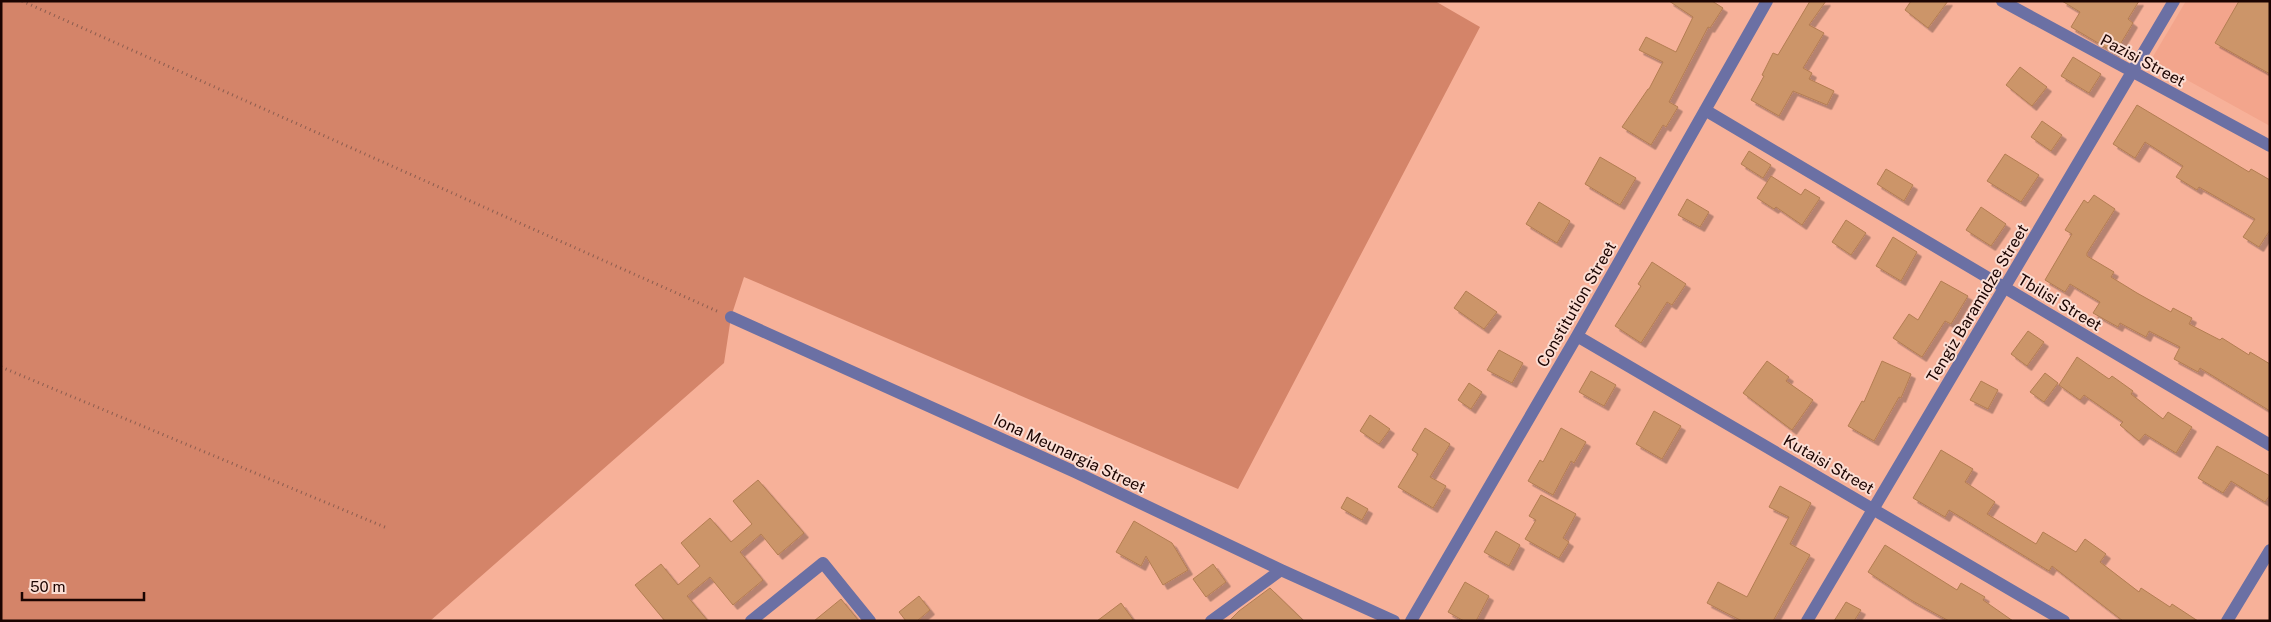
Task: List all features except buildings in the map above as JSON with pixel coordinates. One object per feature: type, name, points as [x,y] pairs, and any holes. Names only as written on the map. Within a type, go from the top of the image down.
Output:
[{"type":"street","name":"Constitution Street","points":[[1411,621],[1577,336],[1767,1]]},
{"type":"street","name":"Pazisi Street","points":[[2002,1],[2270,146]]},
{"type":"street","name":"Tengiz Baramidze Street","points":[[1807,621],[2174,1]]},
{"type":"street","name":"Tbilisi Street","points":[[1705,110],[2270,445]]},
{"type":"street","name":"Iona Meunargia Street","points":[[731,318],[1075,472],[1281,570],[1394,621]]},
{"type":"street","name":"Kutaisi Street","points":[[1577,336],[2064,621]]},
{"type":"street","points":[[2227,621],[2270,550]]},
{"type":"street","points":[[751,621],[822,563],[870,621]]},
{"type":"street","points":[[1211,621],[1281,570]]},
{"type":"path","points":[[22,1],[731,318]]},
{"type":"path","points":[[1,368],[387,528]]},
{"type":"shaded area","points":[[1,1],[1435,1],[1480,27],[1238,489],[744,277],[731,317],[724,363],[430,621],[1,621]]},
{"type":"shaded area","points":[[2186,1],[2270,1],[2270,126],[2151,60]]}]
